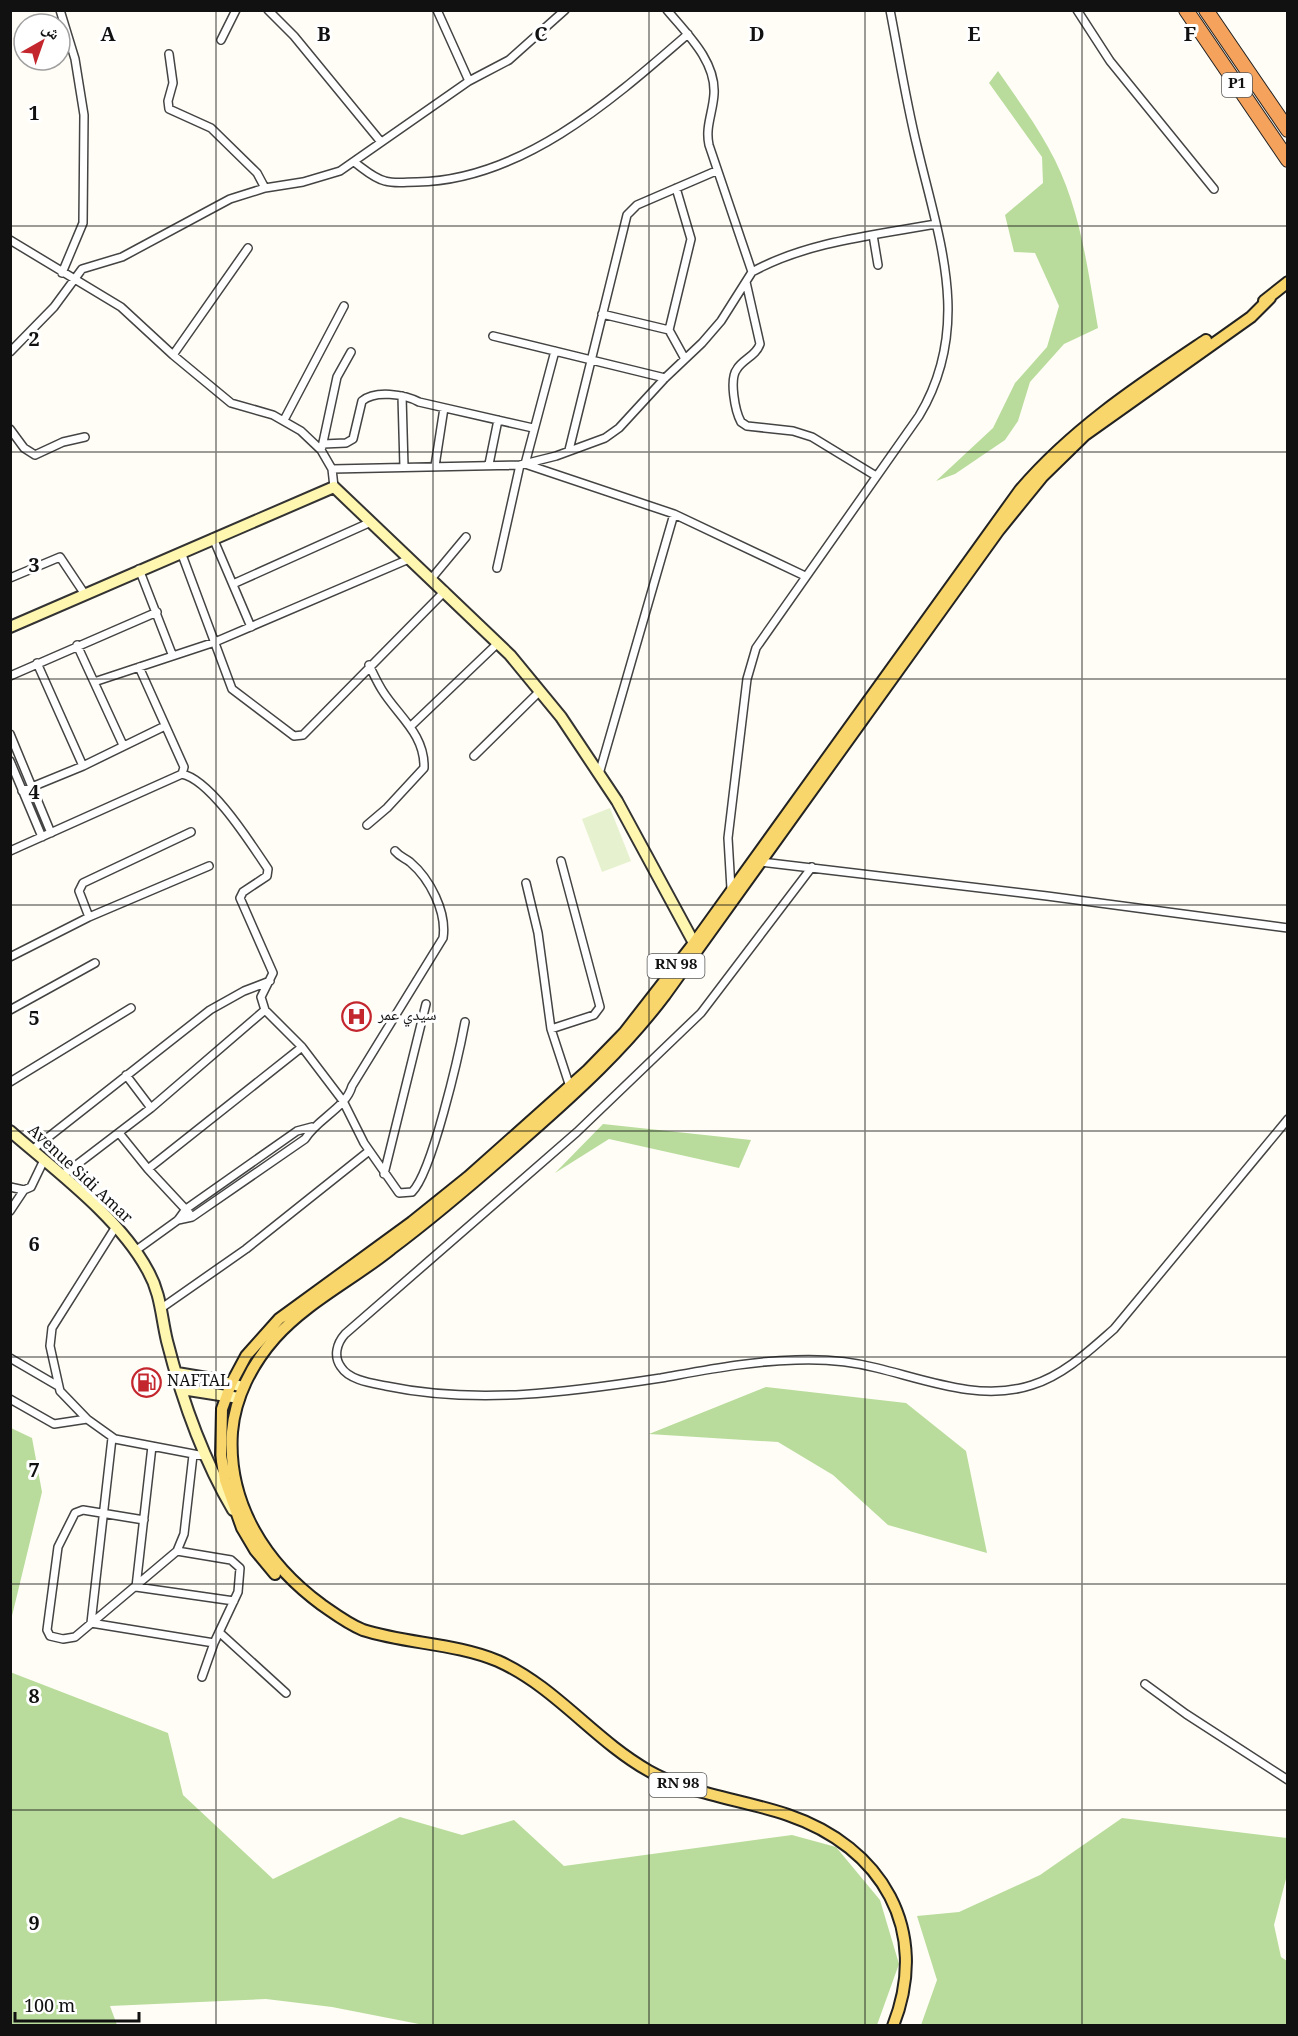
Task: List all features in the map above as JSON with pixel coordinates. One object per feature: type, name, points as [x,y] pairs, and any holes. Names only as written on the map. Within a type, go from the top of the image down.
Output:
[{"type":"highway","name":"P1","points":[[1186,10],[1287,160]]},
{"type":"highway","name":"P1","points":[[1206,10],[1287,130]]},
{"type":"main road","name":"RN 98","points":[[342,1619],[284,1574],[262,1546],[242,1502],[232,1455],[234,1419],[241,1392],[258,1360],[287,1326],[447,1205],[611,1059],[653,1011],[999,530],[1042,477],[1101,422],[1251,317],[1287,282]]},
{"type":"main road","name":"RN 98","points":[[893,2025],[906,1976],[903,1925],[892,1900],[877,1876],[846,1845],[819,1828],[795,1817],[687,1788],[649,1771],[614,1748],[544,1688],[503,1664],[461,1649],[377,1634],[319,1609],[280,1579],[255,1550],[237,1517],[225,1480],[220,1444],[222,1409],[231,1384],[246,1356],[279,1319],[441,1199],[570,1087],[624,1033],[694,943],[993,524],[1035,472],[1074,434],[1114,402],[1270,298]]},
{"type":"street","points":[[60,10],[75,58],[84,115],[83,223],[62,273]]},
{"type":"street","points":[[221,40],[236,10]]},
{"type":"street","points":[[268,10],[294,36],[381,142]]},
{"type":"street","points":[[437,10],[469,81]]},
{"type":"street","points":[[10,352],[42,321],[85,267],[122,257],[215,206],[265,188],[329,175],[354,162],[469,81],[509,60],[566,10]]},
{"type":"street","points":[[667,10],[704,57],[713,82],[713,102],[707,130],[716,171],[752,272]]},
{"type":"street","points":[[731,889],[728,838],[749,669],[761,639],[927,403],[944,360],[949,329],[949,297],[936,224],[909,112],[890,10]]},
{"type":"street","points":[[1077,10],[1110,61],[1214,189]]},
{"type":"street","points":[[354,162],[377,178],[395,183],[437,182],[500,164],[527,152],[603,104],[688,34]]},
{"type":"street","points":[[169,54],[173,83],[168,100],[169,109],[211,128],[257,173],[265,188]]},
{"type":"street","points":[[569,450],[627,215],[637,205],[716,171]]},
{"type":"street","points":[[676,188],[691,239],[669,330],[685,359]]},
{"type":"street","points":[[522,465],[612,435],[721,321],[752,272],[767,264],[810,250],[936,224]]},
{"type":"street","points":[[873,236],[878,265]]},
{"type":"street","points":[[10,240],[121,307],[173,356],[231,403],[284,420],[322,447],[346,443],[353,439],[364,399],[402,396],[534,428]]},
{"type":"street","points":[[173,356],[248,248]]},
{"type":"street","points":[[746,282],[760,344],[756,352],[738,367],[734,375],[741,422],[747,426],[794,431],[812,437],[876,476]]},
{"type":"street","points":[[284,420],[344,306]]},
{"type":"street","points":[[602,314],[669,330]]},
{"type":"street","points":[[493,336],[665,378]]},
{"type":"street","points":[[497,568],[522,465],[555,351]]},
{"type":"street","points":[[351,352],[338,377],[322,447],[333,477],[371,522],[498,643],[575,736],[617,801],[694,943]]},
{"type":"street","points":[[402,396],[404,467]]},
{"type":"street","points":[[435,466],[444,408]]},
{"type":"street","points":[[489,464],[498,420]]},
{"type":"street","points":[[10,429],[24,448],[35,455],[63,442],[85,437]]},
{"type":"street","points":[[10,627],[213,538],[333,477],[342,468],[522,465],[674,514],[805,576]]},
{"type":"street","points":[[599,774],[635,658],[674,514]]},
{"type":"street","points":[[233,584],[371,522]]},
{"type":"street","points":[[431,579],[466,537]]},
{"type":"street","points":[[213,538],[251,627]]},
{"type":"street","points":[[180,552],[229,683],[236,694],[294,736],[303,735],[369,665],[445,591]]},
{"type":"street","points":[[10,578],[60,557],[84,593]]},
{"type":"street","points":[[94,682],[172,654],[215,642],[409,559]]},
{"type":"street","points":[[140,569],[172,654]]},
{"type":"street","points":[[10,676],[157,612]]},
{"type":"street","points":[[411,726],[498,643]]},
{"type":"street","points":[[77,645],[123,745]]},
{"type":"street","points":[[37,663],[83,766]]},
{"type":"street","points":[[367,825],[387,808],[424,768],[418,739],[411,726],[383,692],[369,665]]},
{"type":"street","points":[[139,667],[184,767],[182,774]]},
{"type":"street","points":[[474,756],[540,691]]},
{"type":"street","points":[[22,791],[83,766],[165,726]]},
{"type":"street","points":[[11,735],[51,833]]},
{"type":"street","points":[[10,761],[42,837]]},
{"type":"street","points":[[10,851],[182,774],[198,779],[209,794],[230,813],[268,869],[267,876],[243,892],[240,898],[273,973],[261,997],[265,1010],[303,1047],[343,1101],[369,1151],[384,1174],[394,1188],[405,1194],[416,1188],[426,1170],[459,1054],[465,1022]]},
{"type":"street","points":[[90,917],[80,891],[83,883],[191,831]]},
{"type":"street","points":[[178,1220],[192,1217],[305,1139],[312,1127],[350,1094],[443,938],[444,920],[427,883],[410,862],[395,851]]},
{"type":"street","points":[[551,1029],[594,1015],[600,1007],[561,861]]},
{"type":"street","points":[[761,862],[1287,928]]},
{"type":"street","points":[[10,957],[90,917],[209,866]]},
{"type":"street","points":[[812,867],[701,1013],[577,1132],[345,1334],[336,1352],[339,1363],[345,1371],[354,1377],[397,1388],[480,1395],[546,1393],[735,1365],[804,1359],[860,1364],[975,1390],[1012,1389],[1033,1385],[1055,1375],[1086,1354],[1114,1329],[1287,1119]]},
{"type":"street","points":[[526,883],[538,933],[551,1029],[570,1087]]},
{"type":"street","points":[[684,926],[693,930],[703,929]]},
{"type":"street","points":[[10,1010],[94,963]]},
{"type":"street","points":[[32,1149],[210,1010],[244,991],[270,981]]},
{"type":"street","points":[[384,1174],[426,1004]]},
{"type":"street","points":[[10,1082],[131,1008]]},
{"type":"street","points":[[62,1176],[151,1108],[265,1010]]},
{"type":"street","points":[[148,1169],[303,1047]]},
{"type":"street","points":[[126,1075],[151,1108]]},
{"type":"street","points":[[135,1251],[178,1220],[186,1209],[297,1131],[312,1127]]},
{"type":"street","name":"Avenue Sidi Amar","points":[[10,1131],[62,1176],[115,1228],[135,1251],[148,1271],[163,1307],[167,1339],[199,1455],[237,1517]]},
{"type":"street","points":[[119,1133],[192,1217]]},
{"type":"street","points":[[163,1307],[246,1249],[369,1151]]},
{"type":"street","points":[[10,1211],[24,1190],[34,1184],[44,1160]]},
{"type":"street","points":[[10,1188],[24,1190]]},
{"type":"street","points":[[115,1228],[52,1328],[50,1346],[58,1386],[66,1400],[112,1438],[199,1455],[184,1534],[177,1551],[91,1623],[67,1639],[52,1636],[47,1630],[57,1551],[63,1534],[77,1511],[144,1520]]},
{"type":"street","points":[[10,1358],[58,1386]]},
{"type":"street","points":[[177,1373],[231,1384],[241,1392]]},
{"type":"street","points":[[182,1389],[226,1396],[241,1392]]},
{"type":"street","points":[[10,1399],[54,1425],[87,1419]]},
{"type":"street","points":[[91,1623],[112,1438]]},
{"type":"street","points":[[136,1587],[152,1446]]},
{"type":"street","points":[[177,1551],[237,1563],[240,1579],[234,1601],[214,1643],[202,1677]]},
{"type":"street","points":[[136,1587],[234,1601]]},
{"type":"street","points":[[91,1623],[214,1643]]},
{"type":"street","points":[[219,1632],[286,1693]]},
{"type":"street","points":[[1145,1684],[1186,1714],[1287,1780]]},
{"type":"green space","points":[[998,71],[1043,137],[1068,190],[1086,258],[1098,328],[1064,344],[1030,382],[1018,421],[1005,440],[955,474],[936,481],[993,428],[1015,383],[1047,347],[1059,306],[1035,253],[1014,252],[1005,215],[1043,183],[1042,157],[989,83]]},
{"type":"green space","points":[[610,808],[631,861],[602,872],[582,819]]},
{"type":"green space","points":[[603,1124],[751,1140],[739,1168],[609,1139],[555,1173]]},
{"type":"green space","points":[[766,1387],[906,1403],[966,1451],[987,1553],[888,1525],[833,1475],[778,1442],[649,1434]]},
{"type":"green space","points":[[11,1428],[32,1438],[42,1492],[11,1620]]},
{"type":"green space","points":[[10,1672],[168,1733],[183,1795],[273,1879],[400,1817],[462,1835],[514,1820],[564,1866],[792,1835],[836,1847],[880,1900],[899,1964],[877,2025],[429,2026],[332,2007],[266,1999],[110,2006],[117,2025],[11,2025]]},
{"type":"green space","points":[[1122,1818],[1287,1838],[1287,1875],[1274,1925],[1281,1957],[1287,1961],[1287,2025],[921,2025],[937,1980],[917,1916],[959,1912],[1040,1875]]},
{"type":"place","name":"سيدي عمر","points":[[357,1016]]},
{"type":"place","name":"NAFTAL","points":[[146,1382]]}]
